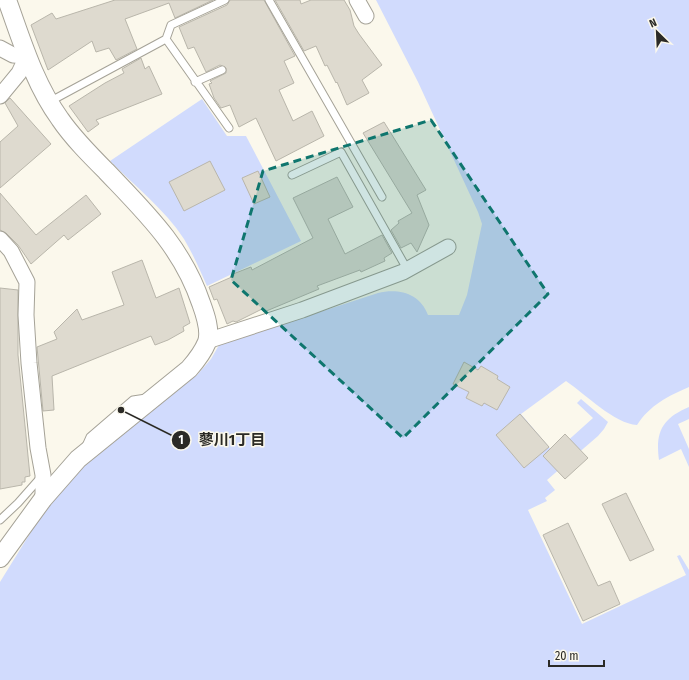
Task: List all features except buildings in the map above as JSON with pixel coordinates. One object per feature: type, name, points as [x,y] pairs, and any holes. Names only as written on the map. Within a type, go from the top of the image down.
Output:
[{"type":"street","points":[[0,558],[42,499],[59,478],[81,457],[189,369],[207,341],[207,326],[204,311],[195,285],[180,255],[156,224],[74,137],[49,102],[27,56],[8,0]]},
{"type":"street","points":[[357,0],[366,16]]},
{"type":"street","points":[[0,48],[13,56],[27,56]]},
{"type":"street","points":[[0,96],[19,73],[27,56]]},
{"type":"street","points":[[0,239],[11,251],[27,282],[26,315],[29,363],[36,434],[43,475],[42,499]]},
{"type":"street","points":[[207,341],[302,310],[407,269],[448,247]]},
{"type":"lane","points":[[49,102],[166,39],[171,25],[225,0]]},
{"type":"lane","points":[[269,0],[382,197]]},
{"type":"lane","points":[[166,39],[228,128]]},
{"type":"lane","points":[[195,82],[222,70]]},
{"type":"lane","points":[[292,175],[341,152],[407,269]]},
{"type":"lane","points":[[0,520],[18,503],[43,475]]},
{"type":"highlighted area","points":[[431,120],[548,294],[403,438],[231,280],[263,171]]},
{"type":"shaded area","points":[[376,0],[689,0],[689,387],[660,402],[642,418],[637,425],[619,420],[600,408],[566,381],[521,414],[554,453],[593,418],[577,403],[581,399],[608,422],[598,436],[547,480],[555,490],[545,498],[547,501],[528,510],[582,624],[686,575],[677,556],[680,555],[689,570],[689,680],[0,680],[0,582],[42,514],[81,468],[198,374],[211,359],[219,345],[378,293],[393,291],[408,294],[414,297],[420,302],[428,315],[459,315],[467,295],[482,224],[478,212],[418,82]]},
{"type":"shaded area","points":[[202,99],[227,136],[246,136],[301,241],[207,286],[190,250],[176,228],[159,208],[110,161]]},
{"type":"shaded area","points":[[689,407],[689,419],[678,424],[689,449],[689,467],[681,449],[659,460],[658,441],[663,427],[673,416]]},
{"type":"place","name":"蓼川1丁目","points":[[121,410]]}]
